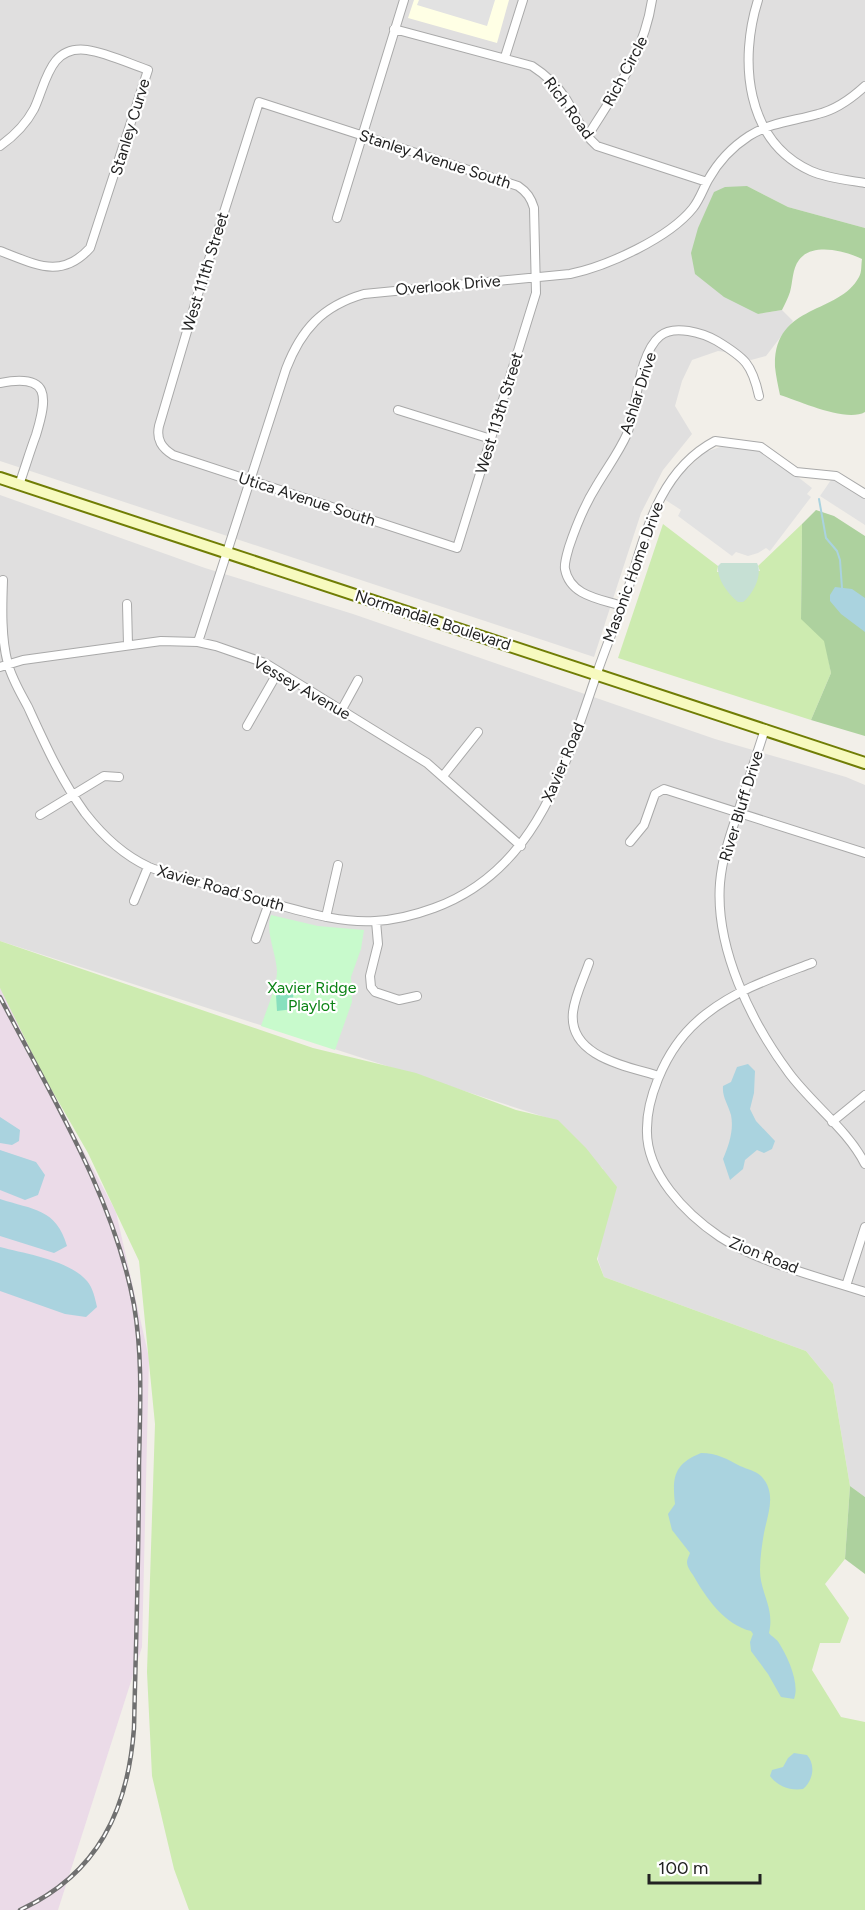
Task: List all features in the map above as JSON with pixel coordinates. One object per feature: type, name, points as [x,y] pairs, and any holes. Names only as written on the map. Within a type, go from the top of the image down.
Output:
[{"type":"street","points":[[337,218],[404,0]]},
{"type":"street","points":[[505,57],[523,0]]},
{"type":"street","name":"Rich Circle","points":[[587,137],[637,54],[645,35],[652,0]]},
{"type":"street","points":[[758,0],[752,20],[747,64],[750,86],[764,128],[783,153],[810,170],[824,176],[865,183]]},
{"type":"street","name":"Rich Road","points":[[394,29],[532,66],[545,74],[566,99],[587,137],[597,146],[707,182]]},
{"type":"street","name":"Stanley Curve","points":[[0,146],[16,134],[26,122],[50,67],[65,54],[74,50],[94,51],[148,70],[90,248],[73,264],[51,268],[0,252]]},
{"type":"street","name":"Overlook Drive","points":[[198,642],[292,352],[314,321],[346,300],[382,291],[537,278],[585,271],[616,259],[669,230],[682,219],[694,206],[722,160],[735,147],[764,128],[784,121],[819,114],[848,99],[865,86]]},
{"type":"street","name":"Stanley Avenue South","points":[[259,102],[518,186],[526,191],[534,208],[537,278]]},
{"type":"street","name":"West 111th Street","points":[[160,443],[158,431],[162,415],[259,102]]},
{"type":"street","name":"West 113th Street","points":[[457,548],[536,293],[537,278]]},
{"type":"street","name":"Ashlar Drive","points":[[622,606],[584,595],[571,585],[564,568],[583,511],[627,433],[648,355],[660,336],[674,331],[688,332],[712,339],[738,354],[750,366],[759,396]]},
{"type":"street","points":[[0,383],[26,380],[34,384],[44,397],[42,414],[19,485]]},
{"type":"street","points":[[398,410],[490,439]]},
{"type":"street","name":"Masonic Home Drive","points":[[596,674],[663,490],[686,461],[703,447],[715,441],[760,447],[796,472],[836,476],[865,494]]},
{"type":"street","name":"Utica Avenue South","points":[[160,443],[173,455],[457,548]]},
{"type":"street","name":"Normandale Boulevard","points":[[0,478],[865,763]]},
{"type":"street","name":"Xavier Road South","points":[[3,580],[4,666],[53,763],[72,794],[101,833],[117,847],[148,867],[269,903],[326,917],[348,921],[376,921],[415,914],[446,904],[493,875],[521,846]]},
{"type":"street","points":[[127,604],[128,645]]},
{"type":"street","name":"Vessey Avenue","points":[[4,666],[23,660],[161,641],[198,642],[255,659],[427,763],[521,846]]},
{"type":"street","points":[[247,726],[278,672]]},
{"type":"street","name":"Xavier Road","points":[[521,846],[544,808],[562,771],[596,674]]},
{"type":"street","points":[[341,711],[358,680]]},
{"type":"street","name":"River Bluff Drive","points":[[765,729],[723,862],[720,905],[727,948],[742,990],[760,1029],[777,1057],[797,1084],[857,1150],[865,1164]]},
{"type":"street","points":[[443,776],[477,732]]},
{"type":"street","points":[[40,815],[104,776],[119,777]]},
{"type":"street","points":[[630,842],[644,825],[655,794],[664,789],[865,853]]},
{"type":"street","points":[[326,917],[338,865]]},
{"type":"street","points":[[134,901],[148,867]]},
{"type":"street","points":[[256,939],[269,903]]},
{"type":"street","points":[[376,921],[378,944],[370,976],[371,987],[375,992],[399,1000],[417,996]]},
{"type":"street","points":[[589,963],[573,1012],[576,1032],[581,1042],[597,1055],[659,1076]]},
{"type":"street","name":"Zion Road","points":[[812,963],[742,990],[705,1015],[687,1031],[673,1049],[653,1091],[648,1114],[648,1142],[657,1169],[669,1189],[685,1207],[721,1237],[742,1249],[865,1292]]},
{"type":"street","points":[[832,1122],[865,1095]]},
{"type":"street","points":[[846,1286],[865,1227]]},
{"type":"shaded area","points":[[0,0],[865,0],[865,228],[788,207],[747,186],[757,314],[782,310],[793,321],[766,356],[751,360],[733,353],[718,351],[692,360],[682,381],[675,406],[692,434],[663,470],[641,513],[594,657],[0,461]]},
{"type":"shaded area","points":[[414,0],[509,0],[497,43],[408,18]]},
{"type":"shaded area","points":[[419,0],[495,0],[487,26],[417,5]]},
{"type":"shaded area","points":[[726,445],[751,447],[771,456],[812,488],[807,494],[811,497],[770,551],[766,548],[748,556],[736,552],[732,556],[678,516],[681,510],[664,499],[680,476],[705,452]]},
{"type":"shaded area","points":[[833,477],[865,498],[865,525],[820,496]]},
{"type":"shaded area","points":[[0,495],[205,568],[353,614],[715,739],[846,777],[865,785],[865,1497],[850,1486],[833,1384],[806,1351],[604,1277],[598,1260],[603,1169],[554,1120],[0,941]]},
{"type":"shaded area","points":[[721,563],[757,563],[758,579],[743,602],[738,602],[724,586],[718,571]]},
{"type":"shaded area","points":[[0,987],[39,1067],[116,1212],[149,1358],[142,1647],[58,1910],[0,1910]]},
{"type":"green space","points":[[747,186],[788,207],[865,228],[865,412],[857,415],[835,413],[780,395],[775,367],[777,346],[784,331],[795,320],[850,289],[860,275],[862,259],[847,253],[829,250],[812,251],[805,254],[795,267],[790,292],[782,310],[758,314],[724,297],[695,274],[691,253],[698,228],[714,192],[725,187]]},
{"type":"green space","points":[[816,510],[834,516],[865,536],[865,736],[811,720],[831,673],[824,641],[801,619],[802,524]]},
{"type":"green space","points":[[663,524],[718,566],[717,572],[760,571],[758,566],[802,524],[801,618],[825,641],[831,673],[811,720],[618,658]]},
{"type":"green space","name":"Xavier Ridge Playlot","points":[[271,915],[318,926],[364,930],[361,949],[351,977],[352,1002],[335,1050],[261,1026],[277,977],[269,928]]},
{"type":"green space","points":[[0,941],[313,1048],[416,1073],[516,1110],[558,1120],[586,1148],[617,1187],[597,1259],[604,1277],[806,1351],[833,1384],[850,1486],[845,1559],[825,1584],[849,1618],[840,1643],[820,1643],[812,1670],[841,1717],[865,1722],[865,1910],[189,1910],[174,1869],[152,1776],[147,1672],[155,1424],[139,1261],[88,1153],[42,1073],[0,988]]},
{"type":"green space","points":[[293,993],[294,1009],[277,1011],[276,995]]},
{"type":"green space","points":[[850,1486],[865,1497],[865,1574],[845,1559]]},
{"type":"water","points":[[835,587],[852,589],[865,598],[865,632],[841,614],[830,601],[830,595]]},
{"type":"water","points":[[748,1064],[755,1071],[754,1093],[750,1109],[756,1121],[775,1141],[772,1149],[764,1153],[757,1150],[745,1160],[743,1169],[730,1180],[723,1159],[732,1121],[723,1094],[723,1086],[731,1082],[737,1067]]},
{"type":"water","points":[[0,1117],[20,1130],[19,1141],[12,1145],[0,1143]]},
{"type":"water","points":[[0,1150],[36,1162],[45,1175],[38,1195],[25,1200],[0,1190]]},
{"type":"water","points":[[0,1199],[42,1212],[50,1217],[57,1224],[67,1246],[54,1253],[0,1236]]},
{"type":"water","points":[[0,1247],[58,1263],[79,1274],[91,1287],[97,1307],[86,1317],[65,1314],[0,1291]]},
{"type":"water","points":[[701,1453],[722,1457],[757,1473],[769,1489],[769,1511],[761,1551],[761,1578],[769,1608],[769,1633],[778,1642],[789,1663],[794,1678],[794,1699],[781,1697],[751,1651],[750,1642],[753,1634],[751,1631],[725,1617],[704,1593],[688,1566],[690,1553],[672,1530],[668,1514],[675,1504],[674,1486],[677,1472],[685,1462]]},
{"type":"water","points":[[794,1753],[807,1755],[812,1763],[811,1777],[803,1789],[784,1787],[770,1776],[772,1770],[783,1767]]},
{"type":"waterway","points":[[819,499],[826,538],[837,551],[840,560],[842,588]]},
{"type":"railway","points":[[0,997],[78,1147],[112,1225],[125,1265],[134,1305],[139,1344],[140,1384],[134,1728],[125,1786],[116,1812],[89,1858],[70,1878],[47,1895],[20,1910]]}]
